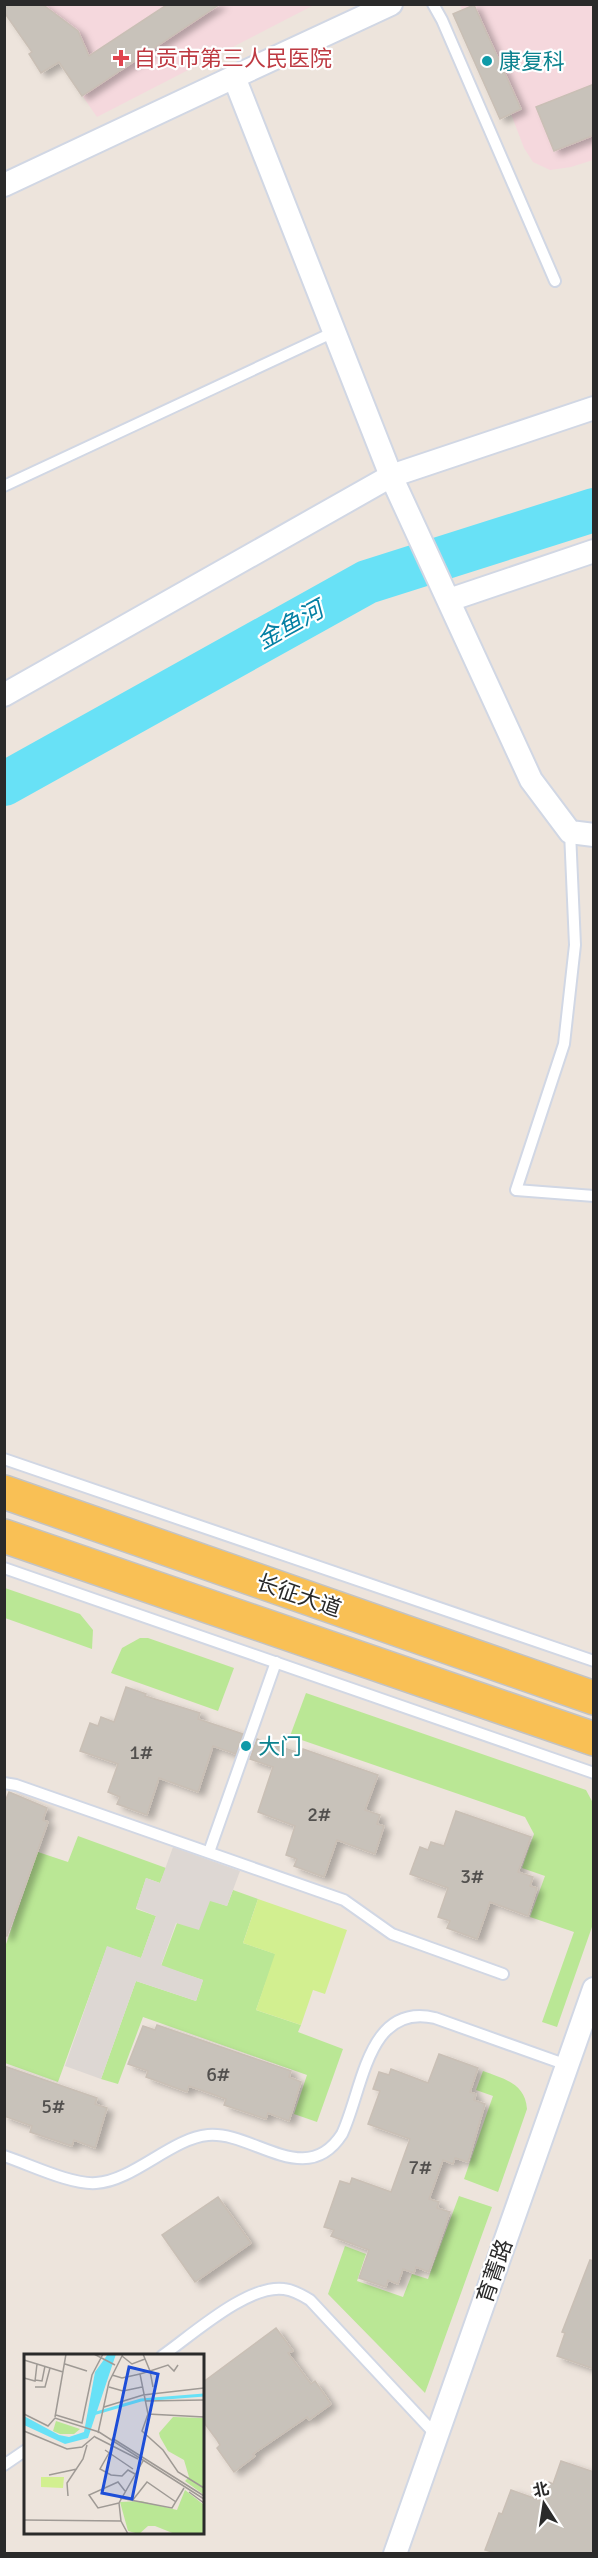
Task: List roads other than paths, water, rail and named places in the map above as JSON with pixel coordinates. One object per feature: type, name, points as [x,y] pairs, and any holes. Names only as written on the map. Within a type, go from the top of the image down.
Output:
[{"type":"main road","name":"长征大道","points":[[4,1492],[594,1698]]},
{"type":"main road","name":"长征大道","points":[[4,1536],[594,1739]]},
{"type":"street","points":[[4,185],[391,4]]},
{"type":"street","points":[[234,77],[391,476],[531,780],[570,832],[594,835]]},
{"type":"street","points":[[4,695],[391,476],[594,408]]},
{"type":"street","points":[[449,600],[594,551]]},
{"type":"street","name":"育菁路","points":[[395,2553],[594,1989]]},
{"type":"lane","points":[[432,4],[442,20],[555,280]]},
{"type":"lane","points":[[4,486],[334,332]]},
{"type":"lane","points":[[570,832],[575,945],[564,1044],[516,1190],[594,1196]]},
{"type":"lane","points":[[4,1459],[594,1661]]},
{"type":"lane","points":[[4,1568],[594,1773]]},
{"type":"lane","points":[[209,1852],[276,1662]]},
{"type":"lane","points":[[4,1783],[16,1785],[344,1900],[392,1934],[503,1974]]},
{"type":"lane","points":[[4,2156],[77,2181],[95,2184],[112,2180],[192,2140],[209,2135],[229,2137],[292,2158],[310,2158],[337,2142],[342,2134],[378,2038],[390,2025],[415,2016],[435,2018],[567,2065]]},
{"type":"lane","points":[[163,2354],[242,2300],[257,2292],[284,2289],[310,2300],[436,2435]]},
{"type":"lane","points":[[4,2465],[24,2451]]},
{"type":"waterway","name":"金鱼河","points":[[4,784],[367,582],[594,510]]},
{"type":"place","name":"自贡市第三人民医院","points":[[121,58]]},
{"type":"place","name":"康复科","points":[[487,61]]},
{"type":"place","name":"大门","points":[[246,1746]]}]
